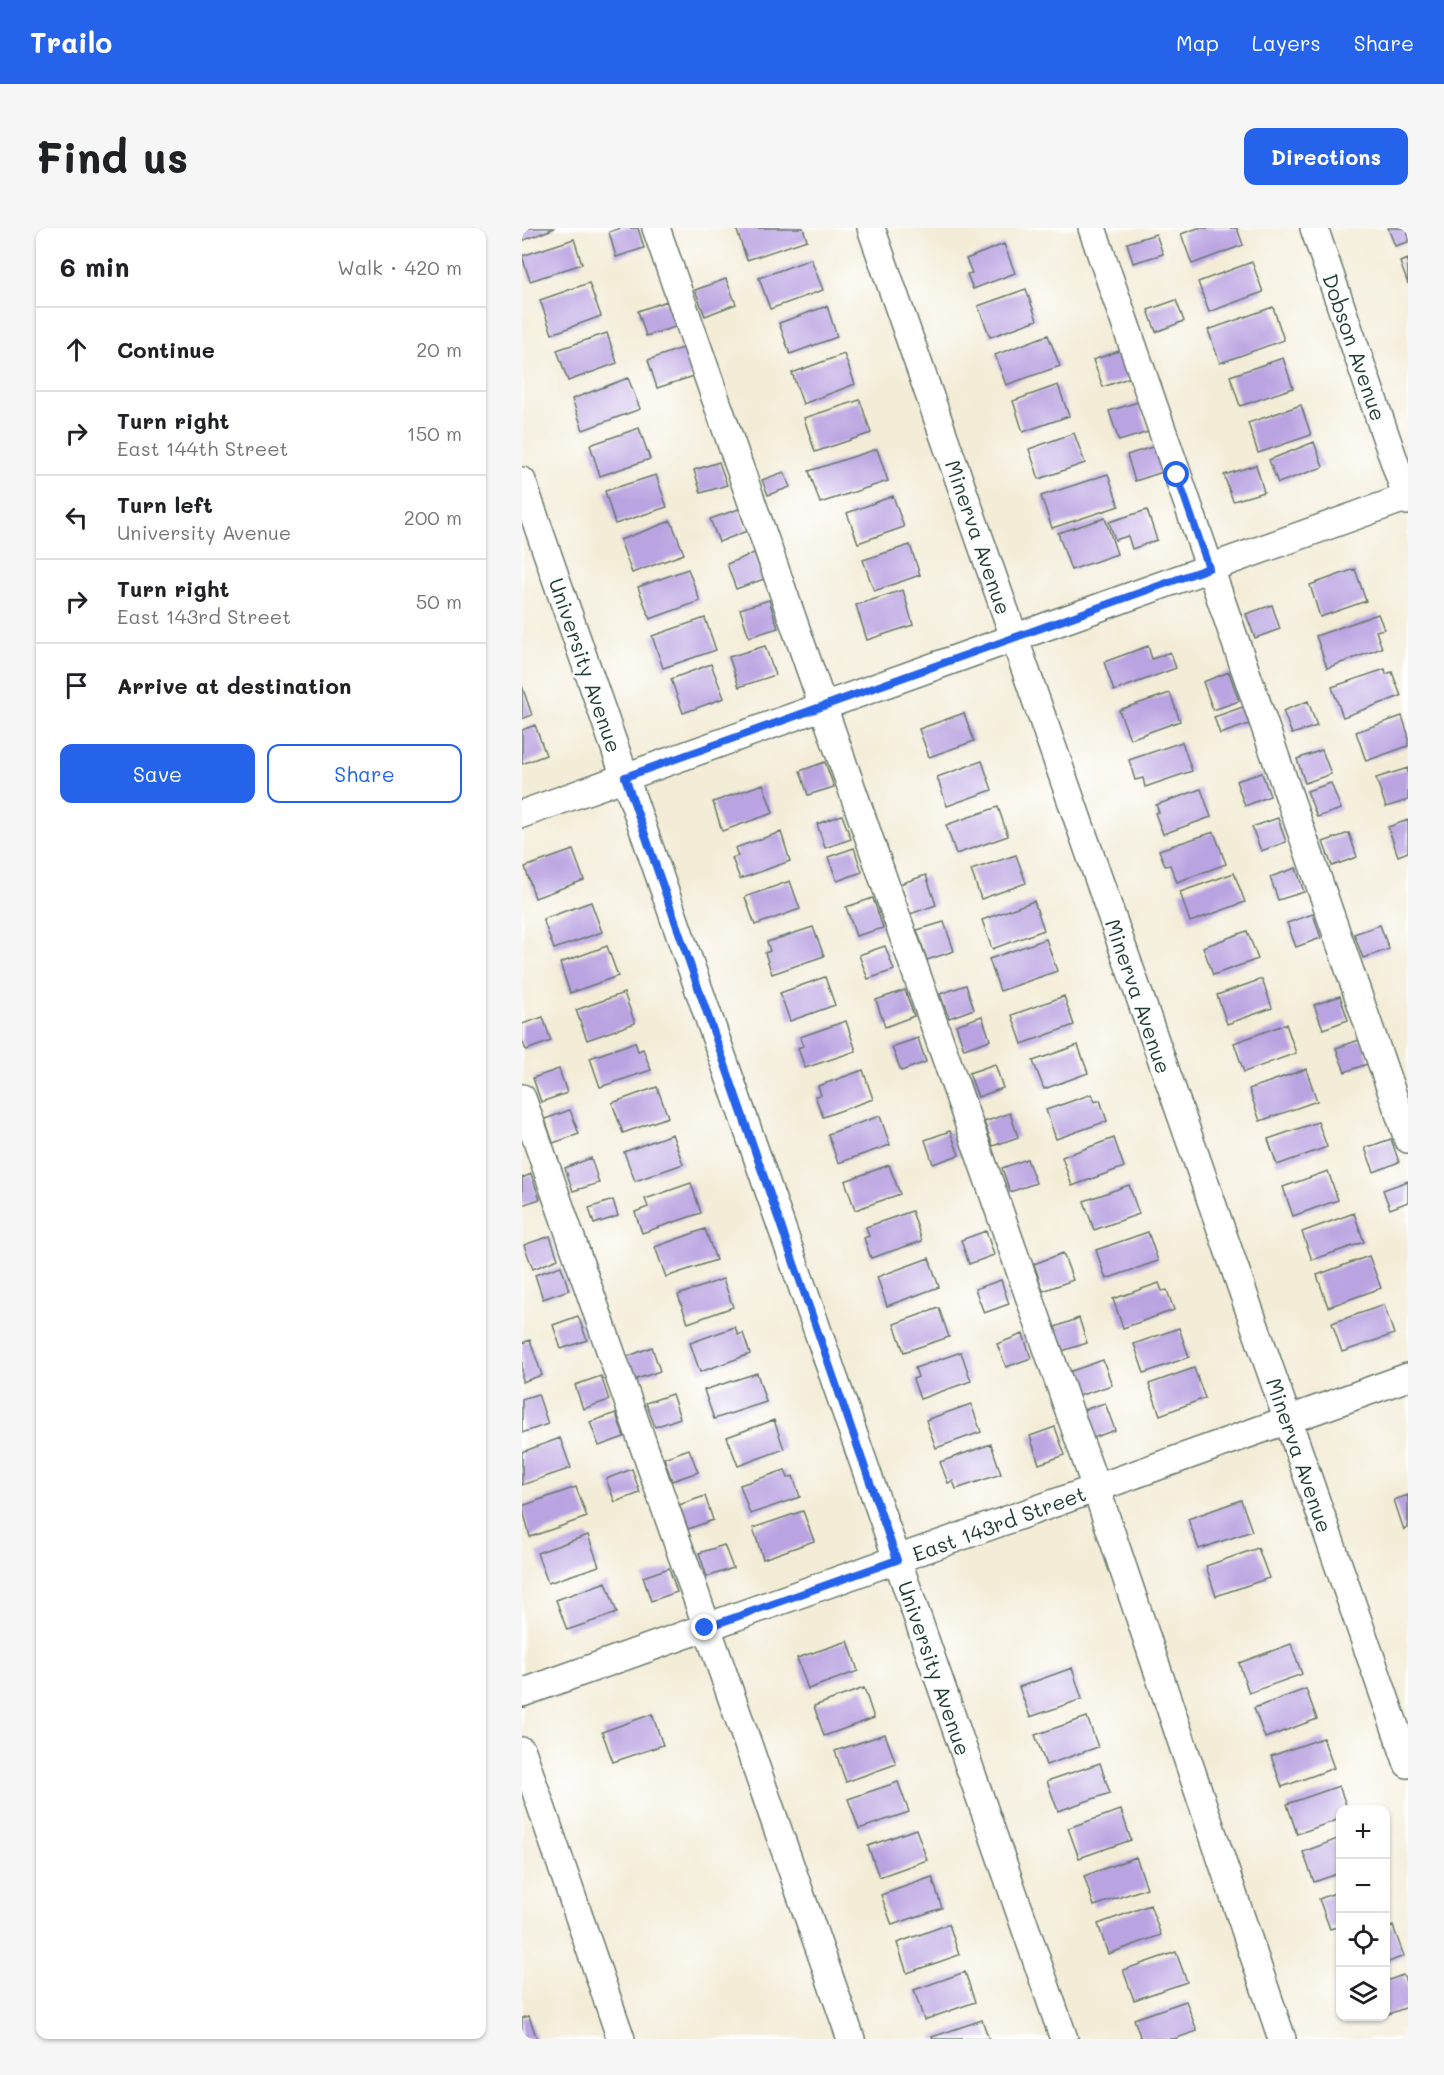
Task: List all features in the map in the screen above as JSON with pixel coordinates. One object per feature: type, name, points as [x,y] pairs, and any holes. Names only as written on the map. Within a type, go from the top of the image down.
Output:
[{"type":"street","points":[[656,228],[1096,1488],[1282,2039]]},
{"type":"street","name":"Minerva Avenue","points":[[871,228],[1408,1764]]},
{"type":"street","points":[[1092,228],[1408,1139]]},
{"type":"street","name":"Dobson Avenue","points":[[1314,228],[1408,498]]},
{"type":"street","name":"University Avenue","points":[[522,481],[1064,2039]]},
{"type":"street","points":[[522,814],[1408,498]]},
{"type":"street","points":[[522,1098],[705,1628],[851,2039]]},
{"type":"street","name":"East 143rd Street","points":[[522,1693],[1408,1377]]},
{"type":"street","points":[[522,1751],[621,2039]]},
{"type":"building","points":[[522,228],[555,228],[522,241]]},
{"type":"building","points":[[621,228],[638,228],[644,248],[616,257],[609,232]]},
{"type":"building","points":[[736,228],[803,228],[807,240],[747,260]]},
{"type":"building","points":[[1198,228],[1237,228],[1243,245],[1192,264],[1181,234]]},
{"type":"building","points":[[1388,228],[1408,228],[1408,242],[1395,246]]},
{"type":"building","points":[[1156,234],[1163,254],[1133,263],[1127,243]]},
{"type":"building","points":[[574,239],[582,264],[530,281],[522,256]]},
{"type":"building","points":[[1004,244],[1015,273],[973,289],[967,274],[972,273],[966,259]]},
{"type":"building","points":[[811,259],[823,290],[770,309],[759,278]]},
{"type":"building","points":[[1408,259],[1408,284],[1400,262]]},
{"type":"building","points":[[1252,262],[1263,292],[1209,312],[1198,282]]},
{"type":"building","points":[[726,279],[736,304],[705,316],[695,290]]},
{"type":"building","points":[[589,283],[601,316],[552,334],[540,300]]},
{"type":"building","points":[[1026,289],[1037,320],[990,337],[978,306]]},
{"type":"building","points":[[1176,300],[1184,321],[1156,332],[1148,310]]},
{"type":"building","points":[[667,301],[675,327],[646,336],[638,311]]},
{"type":"building","points":[[827,306],[837,337],[790,354],[779,323]]},
{"type":"building","points":[[1273,307],[1284,340],[1220,363],[1208,330]]},
{"type":"building","points":[[607,333],[617,363],[568,381],[557,350]]},
{"type":"building","points":[[1048,335],[1060,366],[1006,385],[995,355]]},
{"type":"building","points":[[685,347],[694,376],[657,388],[648,360]]},
{"type":"building","points":[[1122,350],[1131,377],[1103,387],[1093,360]]},
{"type":"building","points":[[844,354],[855,384],[803,404],[792,373]]},
{"type":"building","points":[[1283,358],[1293,388],[1240,406],[1230,376]]},
{"type":"building","points":[[628,378],[640,409],[583,430],[572,399]]},
{"type":"building","points":[[1058,385],[1069,416],[1023,432],[1013,401]]},
{"type":"building","points":[[860,400],[871,433],[815,452],[804,418]]},
{"type":"building","points":[[1138,402],[1148,432],[1119,441],[1109,411]]},
{"type":"building","points":[[1301,405],[1311,435],[1258,453],[1248,423]]},
{"type":"building","points":[[639,428],[650,459],[600,476],[590,445]]},
{"type":"building","points":[[1074,433],[1085,463],[1039,479],[1029,449]]},
{"type":"building","points":[[1314,442],[1323,467],[1278,483],[1269,460]]},
{"type":"building","points":[[1155,446],[1163,472],[1135,481],[1127,455]]},
{"type":"building","points":[[877,449],[888,481],[820,503],[809,471]]},
{"type":"building","points":[[719,462],[727,485],[701,493],[694,470]]},
{"type":"building","points":[[1256,465],[1264,492],[1233,501],[1224,475]]},
{"type":"building","points":[[784,472],[790,487],[768,495],[762,480]]},
{"type":"building","points":[[1108,474],[1119,506],[1052,528],[1041,496]]},
{"type":"building","points":[[656,475],[667,507],[615,524],[605,491]]},
{"type":"building","points":[[893,496],[904,527],[858,543],[847,513]]},
{"type":"building","points":[[739,509],[747,531],[719,542],[710,519]]},
{"type":"building","points":[[1147,510],[1157,540],[1132,549],[1128,536],[1115,540],[1109,522]]},
{"type":"building","points":[[1105,518],[1117,554],[1071,570],[1058,533]]},
{"type":"building","points":[[671,521],[684,554],[632,573],[620,540]]},
{"type":"building","points":[[910,545],[920,575],[874,591],[863,560]]},
{"type":"building","points":[[754,553],[764,579],[736,589],[727,564]]},
{"type":"building","points":[[688,569],[700,601],[650,619],[638,587]]},
{"type":"building","points":[[1355,569],[1366,601],[1320,617],[1310,585]]},
{"type":"building","points":[[903,590],[913,625],[867,640],[856,605]]},
{"type":"building","points":[[769,600],[778,628],[749,637],[740,609]]},
{"type":"building","points":[[1272,605],[1280,629],[1255,638],[1246,614]]},
{"type":"building","points":[[1378,614],[1384,629],[1376,631],[1382,648],[1327,668],[1316,636]]},
{"type":"building","points":[[705,618],[716,650],[663,668],[652,636]]},
{"type":"building","points":[[765,646],[775,675],[739,687],[729,657]]},
{"type":"building","points":[[1148,646],[1152,659],[1170,652],[1176,668],[1114,691],[1104,662]]},
{"type":"building","points":[[711,664],[724,698],[683,713],[671,679]]},
{"type":"building","points":[[1385,669],[1386,674],[1392,672],[1401,696],[1343,717],[1332,687]]},
{"type":"building","points":[[1229,672],[1239,701],[1213,710],[1203,682]]},
{"type":"building","points":[[522,686],[532,715],[522,719]]},
{"type":"building","points":[[1170,693],[1180,721],[1130,739],[1119,710]]},
{"type":"building","points":[[1308,701],[1317,726],[1292,734],[1283,711]]},
{"type":"building","points":[[1243,707],[1249,724],[1220,734],[1214,717]]},
{"type":"building","points":[[964,713],[974,741],[929,757],[919,729]]},
{"type":"building","points":[[1402,716],[1408,734],[1408,746],[1366,761],[1356,732]]},
{"type":"building","points":[[535,725],[546,755],[522,764],[522,730]]},
{"type":"building","points":[[1182,742],[1192,771],[1145,787],[1143,778],[1135,780],[1129,760]]},
{"type":"building","points":[[1322,750],[1331,774],[1305,783],[1297,759]]},
{"type":"building","points":[[982,761],[992,790],[947,806],[937,777]]},
{"type":"building","points":[[825,762],[834,787],[808,795],[800,771]]},
{"type":"building","points":[[1408,768],[1408,800],[1386,807],[1376,778]]},
{"type":"building","points":[[1262,773],[1270,796],[1245,806],[1236,781]]},
{"type":"building","points":[[1331,783],[1341,809],[1317,817],[1307,791]]},
{"type":"building","points":[[763,784],[773,813],[722,831],[713,802]]},
{"type":"building","points":[[1201,789],[1211,817],[1163,834],[1155,813],[1159,812],[1156,805]]},
{"type":"building","points":[[998,807],[1008,836],[956,854],[946,825]]},
{"type":"building","points":[[842,815],[851,839],[825,848],[817,824]]},
{"type":"building","points":[[1278,818],[1286,842],[1261,851],[1252,827]]},
{"type":"building","points":[[1408,820],[1408,852],[1398,856],[1388,827]]},
{"type":"building","points":[[781,832],[790,861],[740,879],[732,858],[738,856],[735,848]]},
{"type":"building","points":[[1214,832],[1226,864],[1177,882],[1170,865],[1165,866],[1159,850]]},
{"type":"building","points":[[1349,833],[1357,857],[1332,866],[1323,842]]},
{"type":"building","points":[[854,848],[862,872],[837,881],[828,857]]},
{"type":"building","points":[[573,850],[584,880],[535,898],[525,867]]},
{"type":"building","points":[[1016,855],[1026,883],[981,899],[971,870]]},
{"type":"building","points":[[1296,868],[1304,892],[1278,900],[1270,877]]},
{"type":"building","points":[[1234,873],[1245,902],[1190,922],[1180,892]]},
{"type":"building","points":[[926,875],[936,905],[910,914],[900,884]]},
{"type":"building","points":[[790,881],[800,909],[755,925],[745,897]]},
{"type":"building","points":[[873,898],[883,928],[856,936],[846,907]]},
{"type":"building","points":[[1034,901],[1044,930],[992,949],[982,920]]},
{"type":"building","points":[[591,902],[602,932],[554,949],[543,919]]},
{"type":"building","points":[[1313,914],[1321,938],[1296,947],[1287,923]]},
{"type":"building","points":[[944,922],[954,951],[927,960],[917,930]]},
{"type":"building","points":[[1380,925],[1389,949],[1363,958],[1354,934]]},
{"type":"building","points":[[813,927],[824,956],[772,974],[765,953],[770,951],[767,942]]},
{"type":"building","points":[[1247,931],[1258,959],[1213,975],[1203,947]]},
{"type":"building","points":[[1046,939],[1057,971],[1000,991],[989,959]]},
{"type":"building","points":[[607,946],[618,976],[570,993],[560,963]]},
{"type":"building","points":[[885,946],[894,970],[868,979],[859,955]]},
{"type":"building","points":[[825,977],[835,1005],[790,1021],[780,993]]},
{"type":"building","points":[[1262,979],[1272,1008],[1227,1024],[1217,995]]},
{"type":"building","points":[[966,985],[974,1009],[949,1018],[940,994]]},
{"type":"building","points":[[905,990],[914,1016],[885,1027],[876,1000]]},
{"type":"building","points":[[624,993],[635,1023],[587,1040],[576,1010]]},
{"type":"building","points":[[1064,996],[1074,1025],[1022,1044],[1012,1015]]},
{"type":"building","points":[[1340,996],[1348,1020],[1323,1029],[1314,1005]]},
{"type":"building","points":[[982,1016],[990,1040],[964,1049],[956,1025]]},
{"type":"building","points":[[543,1017],[551,1041],[526,1050],[522,1040],[522,1024]]},
{"type":"building","points":[[846,1021],[856,1051],[805,1068],[798,1048],[803,1046],[800,1037]]},
{"type":"building","points":[[1286,1024],[1296,1053],[1244,1072],[1234,1043]]},
{"type":"building","points":[[918,1038],[926,1062],[901,1071],[892,1047]]},
{"type":"building","points":[[1362,1039],[1370,1063],[1345,1072],[1336,1048]]},
{"type":"building","points":[[635,1042],[638,1051],[643,1049],[651,1070],[600,1087],[590,1058]]},
{"type":"building","points":[[1078,1045],[1088,1073],[1044,1089],[1033,1061]]},
{"type":"building","points":[[995,1064],[1003,1088],[978,1097],[969,1073]]},
{"type":"building","points":[[559,1069],[567,1093],[541,1102],[533,1078]]},
{"type":"building","points":[[1306,1069],[1317,1101],[1260,1121],[1249,1089]]},
{"type":"building","points":[[863,1070],[873,1099],[823,1117],[815,1096],[821,1095],[818,1086]]},
{"type":"building","points":[[657,1087],[668,1117],[623,1133],[612,1103]]},
{"type":"building","points":[[1092,1094],[1095,1102],[1100,1100],[1107,1121],[1056,1139],[1046,1110]]},
{"type":"building","points":[[570,1110],[579,1134],[553,1143],[545,1119]]},
{"type":"building","points":[[1010,1113],[1018,1137],[993,1146],[984,1122]]},
{"type":"building","points":[[880,1116],[890,1145],[838,1163],[828,1134]]},
{"type":"building","points":[[1318,1122],[1327,1147],[1277,1165],[1268,1139]]},
{"type":"building","points":[[950,1131],[959,1155],[933,1164],[925,1140]]},
{"type":"building","points":[[672,1134],[683,1164],[635,1181],[624,1152]]},
{"type":"building","points":[[1114,1138],[1124,1167],[1072,1186],[1062,1157]]},
{"type":"building","points":[[1391,1139],[1399,1162],[1374,1172],[1365,1148]]},
{"type":"building","points":[[591,1158],[599,1183],[573,1191],[565,1168]]},
{"type":"building","points":[[1027,1159],[1036,1183],[1010,1192],[1002,1168]]},
{"type":"building","points":[[889,1165],[900,1194],[855,1210],[845,1181]]},
{"type":"building","points":[[1328,1171],[1338,1200],[1293,1216],[1283,1187]]},
{"type":"building","points":[[531,1174],[540,1199],[522,1205],[522,1178]]},
{"type":"building","points":[[1408,1181],[1408,1202],[1390,1209],[1383,1190]]},
{"type":"building","points":[[691,1183],[701,1213],[642,1233],[635,1212],[648,1207],[645,1199]]},
{"type":"building","points":[[1129,1185],[1139,1214],[1094,1230],[1084,1201]]},
{"type":"building","points":[[613,1200],[618,1216],[594,1224],[589,1208]]},
{"type":"building","points":[[912,1211],[922,1241],[871,1258],[864,1238],[869,1236],[866,1227]]},
{"type":"building","points":[[1354,1213],[1364,1242],[1312,1260],[1302,1232]]},
{"type":"building","points":[[705,1229],[716,1260],[666,1277],[655,1247]]},
{"type":"building","points":[[986,1231],[994,1255],[969,1264],[961,1240]]},
{"type":"building","points":[[1148,1232],[1158,1261],[1106,1279],[1096,1250]]},
{"type":"building","points":[[550,1236],[558,1259],[533,1269],[524,1245]]},
{"type":"building","points":[[1063,1253],[1073,1280],[1043,1291],[1034,1264]]},
{"type":"building","points":[[1369,1256],[1381,1288],[1328,1307],[1317,1275]]},
{"type":"building","points":[[929,1258],[939,1287],[887,1306],[877,1277]]},
{"type":"building","points":[[561,1266],[569,1290],[543,1299],[535,1275]]},
{"type":"building","points":[[723,1279],[733,1307],[688,1323],[678,1295]]},
{"type":"building","points":[[1001,1280],[1009,1304],[984,1313],[975,1289]]},
{"type":"building","points":[[1159,1283],[1162,1291],[1167,1290],[1174,1310],[1123,1328],[1113,1299]]},
{"type":"building","points":[[1384,1305],[1394,1334],[1342,1352],[1332,1323]]},
{"type":"building","points":[[939,1308],[949,1337],[904,1352],[894,1324]]},
{"type":"building","points":[[578,1316],[587,1340],[561,1349],[553,1325]]},
{"type":"building","points":[[1079,1318],[1087,1343],[1062,1351],[1053,1328]]},
{"type":"building","points":[[735,1327],[738,1335],[743,1333],[750,1354],[700,1372],[690,1343]]},
{"type":"building","points":[[1179,1328],[1189,1357],[1144,1373],[1134,1344]]},
{"type":"building","points":[[1023,1334],[1031,1358],[1006,1367],[997,1344]]},
{"type":"building","points":[[530,1340],[542,1375],[522,1382],[522,1343]]},
{"type":"building","points":[[652,1347],[660,1371],[634,1380],[626,1357]]},
{"type":"building","points":[[961,1352],[971,1381],[920,1399],[913,1379],[918,1377],[915,1368]]},
{"type":"building","points":[[1103,1360],[1112,1385],[1078,1396],[1069,1372]]},
{"type":"building","points":[[1194,1368],[1205,1398],[1160,1415],[1149,1384]]},
{"type":"building","points":[[757,1373],[766,1402],[714,1419],[704,1390]]},
{"type":"building","points":[[601,1376],[609,1400],[583,1409],[575,1385]]},
{"type":"building","points":[[538,1394],[548,1424],[522,1433],[522,1399]]},
{"type":"building","points":[[672,1394],[680,1418],[655,1427],[646,1403]]},
{"type":"building","points":[[1105,1403],[1115,1430],[1090,1439],[1080,1411]]},
{"type":"building","points":[[971,1404],[981,1432],[936,1448],[926,1420]]},
{"type":"building","points":[[616,1413],[624,1437],[599,1446],[590,1422]]},
{"type":"building","points":[[774,1420],[784,1449],[738,1466],[727,1437]]},
{"type":"building","points":[[1055,1427],[1065,1455],[1039,1464],[1030,1436]]},
{"type":"building","points":[[560,1438],[571,1468],[522,1485],[522,1452]]},
{"type":"building","points":[[991,1444],[1001,1474],[956,1489],[953,1481],[948,1483],[940,1462]]},
{"type":"building","points":[[689,1449],[698,1472],[672,1481],[664,1458]]},
{"type":"building","points":[[632,1469],[640,1493],[615,1502],[606,1479]]},
{"type":"building","points":[[785,1470],[788,1478],[793,1476],[800,1497],[750,1514],[740,1485]]},
{"type":"building","points":[[576,1487],[587,1517],[530,1537],[522,1506]]},
{"type":"building","points":[[1408,1495],[1408,1528],[1404,1530],[1394,1500]]},
{"type":"building","points":[[705,1496],[713,1520],[688,1529],[679,1505]]},
{"type":"building","points":[[1241,1500],[1252,1531],[1199,1549],[1188,1519]]},
{"type":"building","points":[[803,1511],[814,1541],[763,1559],[753,1528]]},
{"type":"building","points":[[588,1535],[599,1566],[548,1583],[537,1553]]},
{"type":"building","points":[[724,1545],[733,1568],[707,1577],[699,1553]]},
{"type":"building","points":[[1258,1548],[1269,1578],[1216,1596],[1206,1566]]},
{"type":"building","points":[[669,1568],[677,1592],[651,1601],[643,1577]]},
{"type":"building","points":[[606,1582],[617,1613],[567,1630],[556,1600]]},
{"type":"building","points":[[848,1641],[858,1671],[808,1689],[797,1658]]},
{"type":"building","points":[[1291,1644],[1302,1674],[1249,1693],[1239,1663]]},
{"type":"building","points":[[1072,1668],[1082,1699],[1030,1717],[1019,1687]]},
{"type":"building","points":[[864,1688],[874,1718],[824,1736],[814,1706]]},
{"type":"building","points":[[1306,1689],[1317,1719],[1265,1738],[1254,1708]]},
{"type":"building","points":[[652,1714],[663,1745],[613,1762],[602,1732]]},
{"type":"building","points":[[1087,1717],[1098,1747],[1046,1765],[1035,1735]]},
{"type":"building","points":[[885,1734],[896,1764],[846,1782],[835,1751]]},
{"type":"building","points":[[1323,1738],[1334,1768],[1282,1787],[1271,1756]]},
{"type":"building","points":[[1100,1763],[1110,1793],[1058,1811],[1047,1781]]},
{"type":"building","points":[[898,1782],[909,1812],[859,1829],[848,1799]]},
{"type":"building","points":[[1339,1786],[1346,1805],[1336,1805],[1336,1820],[1297,1834],[1287,1804]]},
{"type":"building","points":[[1121,1810],[1131,1840],[1079,1858],[1068,1828]]},
{"type":"building","points":[[916,1829],[927,1860],[879,1877],[868,1846]]},
{"type":"building","points":[[1336,1840],[1336,1874],[1314,1882],[1303,1852]]},
{"type":"building","points":[[1136,1857],[1147,1888],[1094,1906],[1084,1876]]},
{"type":"building","points":[[932,1877],[942,1908],[892,1925],[881,1895]]},
{"type":"building","points":[[1336,1893],[1336,1927],[1330,1929],[1319,1899]]},
{"type":"building","points":[[1150,1905],[1161,1935],[1108,1954],[1098,1924]]},
{"type":"building","points":[[949,1924],[959,1955],[907,1973],[897,1943]]},
{"type":"building","points":[[1393,1926],[1404,1956],[1390,1961],[1390,1927]]},
{"type":"building","points":[[1176,1952],[1187,1982],[1134,2000],[1123,1970]]},
{"type":"building","points":[[965,1972],[975,2002],[924,2020],[914,1990]]},
{"type":"building","points":[[1403,1975],[1408,1987],[1408,2007],[1390,2014],[1390,1980]]},
{"type":"building","points":[[1186,2001],[1197,2031],[1174,2039],[1141,2039],[1134,2019]]},
{"type":"building","points":[[529,2016],[537,2039],[522,2039],[522,2018]]},
{"type":"building","points":[[982,2020],[989,2039],[933,2039],[932,2037]]},
{"type":"route","points":[[705,1628],[897,1560],[625,777],[1209,568],[1177,475]]}]
